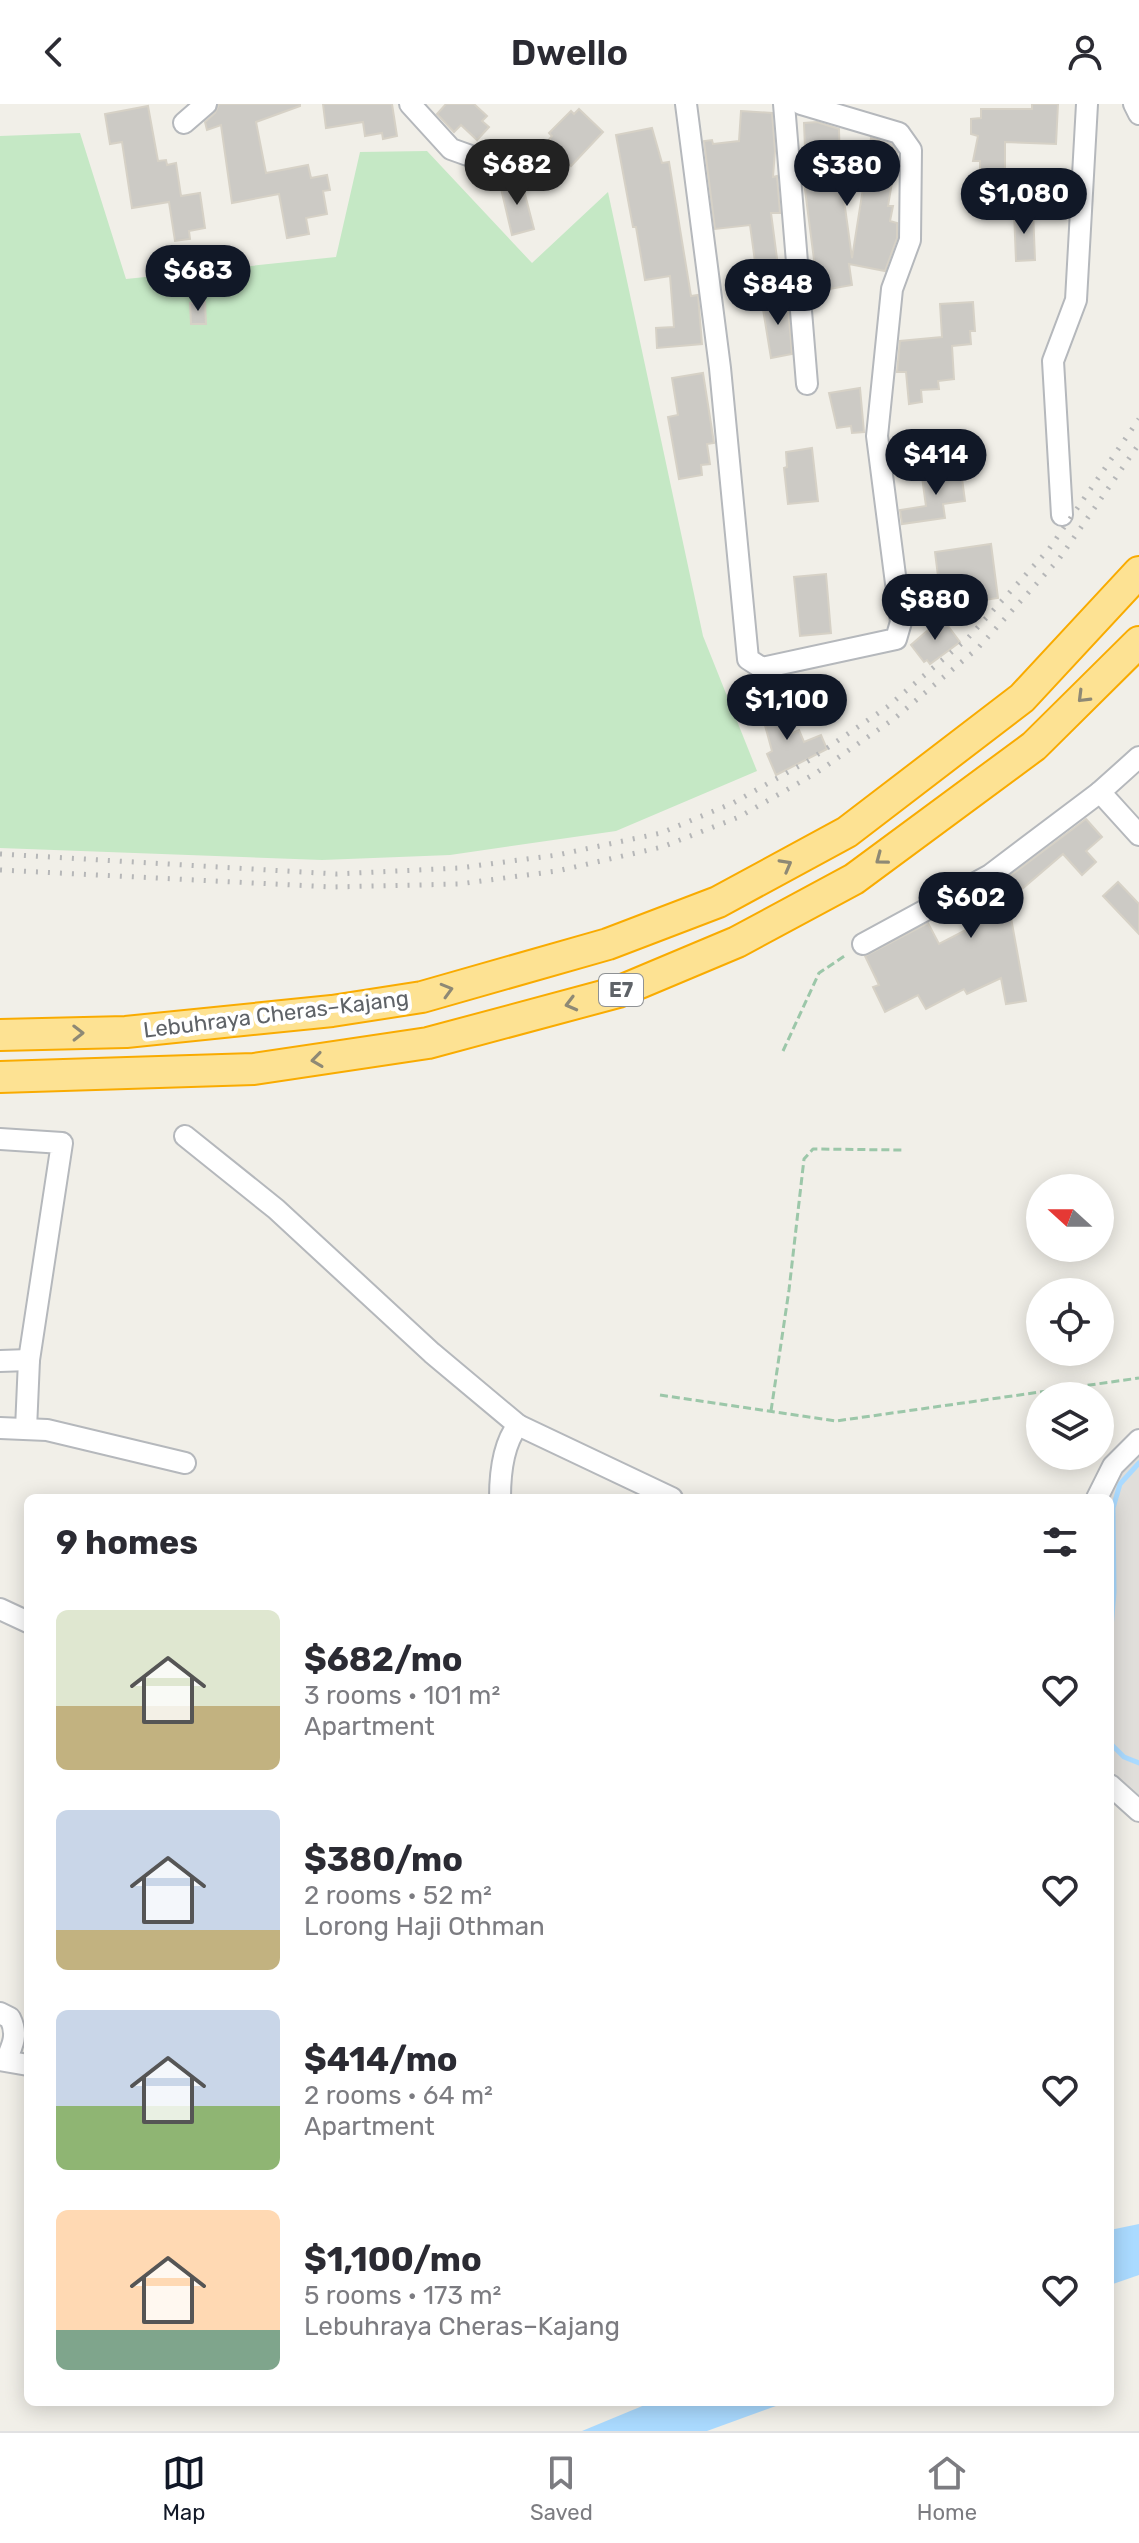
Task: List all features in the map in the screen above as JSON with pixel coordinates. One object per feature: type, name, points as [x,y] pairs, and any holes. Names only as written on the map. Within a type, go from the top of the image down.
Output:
[{"type":"highway","name":"Lebuhraya Cheras–Kajang","points":[[0,1035],[126,1032],[332,1011],[422,997],[608,944],[718,902],[847,832],[1022,698],[1139,572]]},
{"type":"highway","name":"Lebuhraya Cheras–Kajang","points":[[0,1077],[254,1069],[428,1043],[618,992],[737,942],[854,879],[1034,746],[1139,642]]},
{"type":"street","points":[[184,123],[206,104]]},
{"type":"street","points":[[410,104],[451,149],[507,169],[525,165]]},
{"type":"street","points":[[686,104],[720,368],[748,659],[762,668],[896,639],[901,622],[877,436],[892,289],[910,240],[911,150],[899,133],[801,104]]},
{"type":"street","points":[[784,104],[807,384]]},
{"type":"street","points":[[1062,515],[1053,361],[1076,300],[1087,104]]},
{"type":"street","points":[[1134,104],[1139,114]]},
{"type":"street","points":[[863,944],[990,875],[1100,792],[1139,757]]},
{"type":"street","points":[[1100,792],[1139,835]]},
{"type":"street","points":[[185,1136],[276,1209],[432,1353],[518,1425],[664,1494]]},
{"type":"street","points":[[0,1139],[62,1143],[29,1360],[26,1429]]},
{"type":"street","points":[[0,1361],[29,1360]]},
{"type":"street","points":[[500,1494],[504,1460],[512,1432],[518,1425]]},
{"type":"street","points":[[0,1428],[47,1430],[185,1463]]},
{"type":"street","points":[[1099,1494],[1113,1466],[1139,1440]]},
{"type":"street","points":[[0,1609],[24,1620]]},
{"type":"street","points":[[1114,1789],[1139,1811]]},
{"type":"street","points":[[0,2013],[10,2018],[15,2041],[3,2060],[24,2064]]},
{"type":"path","points":[[783,1051],[819,973],[863,944]]},
{"type":"path","points":[[771,1411],[804,1159],[813,1149],[903,1150]]},
{"type":"path","points":[[660,1395],[836,1421],[1139,1378]]},
{"type":"shaded area","points":[[1139,1450],[1139,1799],[1114,1773],[1114,1494],[1109,1494],[1121,1467]]},
{"type":"green space","points":[[80,133],[126,279],[336,257],[360,152],[427,151],[532,263],[608,192],[703,636],[757,771],[616,831],[450,855],[322,860],[0,848],[0,136]]},
{"type":"water","points":[[1139,2224],[1139,2275],[1114,2284],[1114,2229]]},
{"type":"water","points":[[642,2406],[776,2406],[707,2431],[582,2431]]},
{"type":"building","points":[[219,104],[300,104],[256,122],[266,173],[308,165],[311,178],[327,175],[330,190],[323,191],[327,214],[306,218],[309,234],[287,238],[279,194],[232,203],[221,125],[207,130],[205,122]]},
{"type":"building","points":[[323,104],[392,104],[397,136],[383,139],[382,133],[365,136],[363,122],[326,128]]},
{"type":"building","points":[[446,104],[474,104],[487,116],[482,121],[489,127],[477,140],[461,125],[454,132],[437,114]]},
{"type":"building","points":[[1032,104],[1058,104],[1056,144],[1005,142],[1005,170],[980,170],[980,161],[973,161],[978,136],[971,134],[971,119],[981,118],[981,109],[1032,109]]},
{"type":"building","points":[[148,106],[158,161],[166,160],[167,165],[176,163],[181,196],[200,193],[205,228],[189,231],[190,239],[175,241],[169,202],[132,208],[122,142],[110,144],[105,114]]},
{"type":"building","points":[[579,109],[603,132],[571,166],[547,142],[552,136],[549,133],[571,111],[574,114]]},
{"type":"building","points":[[741,111],[772,113],[775,151],[773,177],[777,176],[780,213],[771,213],[778,266],[756,269],[750,225],[715,229],[704,141],[712,140],[713,144],[739,141]]},
{"type":"building","points":[[817,122],[839,129],[840,171],[852,258],[871,138],[891,144],[897,153],[888,206],[893,206],[890,221],[897,223],[897,238],[885,271],[849,264],[852,285],[818,291],[803,174],[806,174],[804,123]]},
{"type":"building","points":[[652,128],[662,163],[669,162],[691,296],[698,295],[702,344],[657,348],[656,328],[674,327],[670,276],[645,280],[616,135]]},
{"type":"building","points":[[521,179],[534,229],[512,235],[499,180],[509,182]]},
{"type":"building","points":[[1033,210],[1035,260],[1016,261],[1014,211]]},
{"type":"building","points":[[787,294],[792,354],[771,358],[762,303],[782,300],[781,295]]},
{"type":"building","points":[[205,302],[206,324],[191,324],[190,303]]},
{"type":"building","points":[[973,302],[975,331],[970,331],[971,344],[952,346],[954,379],[938,381],[939,389],[921,390],[922,402],[909,404],[906,372],[897,372],[900,341],[942,337],[940,304]]},
{"type":"building","points":[[703,373],[714,443],[707,444],[710,464],[701,465],[702,475],[679,479],[668,417],[678,415],[672,378]]},
{"type":"building","points":[[860,388],[864,432],[852,433],[851,426],[837,428],[829,393]]},
{"type":"building","points":[[812,448],[818,501],[788,504],[784,468],[787,467],[786,452]]},
{"type":"building","points":[[961,471],[965,501],[943,504],[945,518],[902,524],[900,510],[926,506],[922,477]]},
{"type":"building","points":[[991,544],[998,598],[958,604],[959,610],[932,613],[929,585],[939,584],[935,552]]},
{"type":"building","points":[[826,574],[831,633],[800,636],[794,577]]},
{"type":"building","points":[[942,618],[960,642],[930,664],[927,660],[924,662],[911,645]]},
{"type":"building","points":[[776,702],[788,735],[799,730],[804,742],[821,735],[827,749],[776,775],[767,754],[772,751],[760,707]]},
{"type":"building","points":[[1086,819],[1102,837],[1086,851],[1096,862],[1082,875],[1063,854],[1008,901],[1026,1001],[1006,1004],[1001,978],[967,994],[964,989],[926,1009],[918,995],[885,1012],[873,987],[879,985],[865,956],[928,923],[939,944],[966,930],[959,912],[980,904],[976,898]]},
{"type":"building","points":[[1118,882],[1139,904],[1139,934],[1103,896]]},
{"type":"waterway","points":[[1114,1505],[1120,1484],[1139,1463]]},
{"type":"waterway","points":[[1114,1747],[1124,1757],[1139,1763]]},
{"type":"railway","points":[[0,854],[336,874],[459,868],[557,855],[661,833],[733,803],[808,761],[887,707],[967,639],[1049,549],[1139,419]]},
{"type":"railway","points":[[0,870],[332,887],[459,884],[557,871],[662,847],[739,817],[816,773],[895,718],[978,648],[1059,559],[1139,444]]}]
